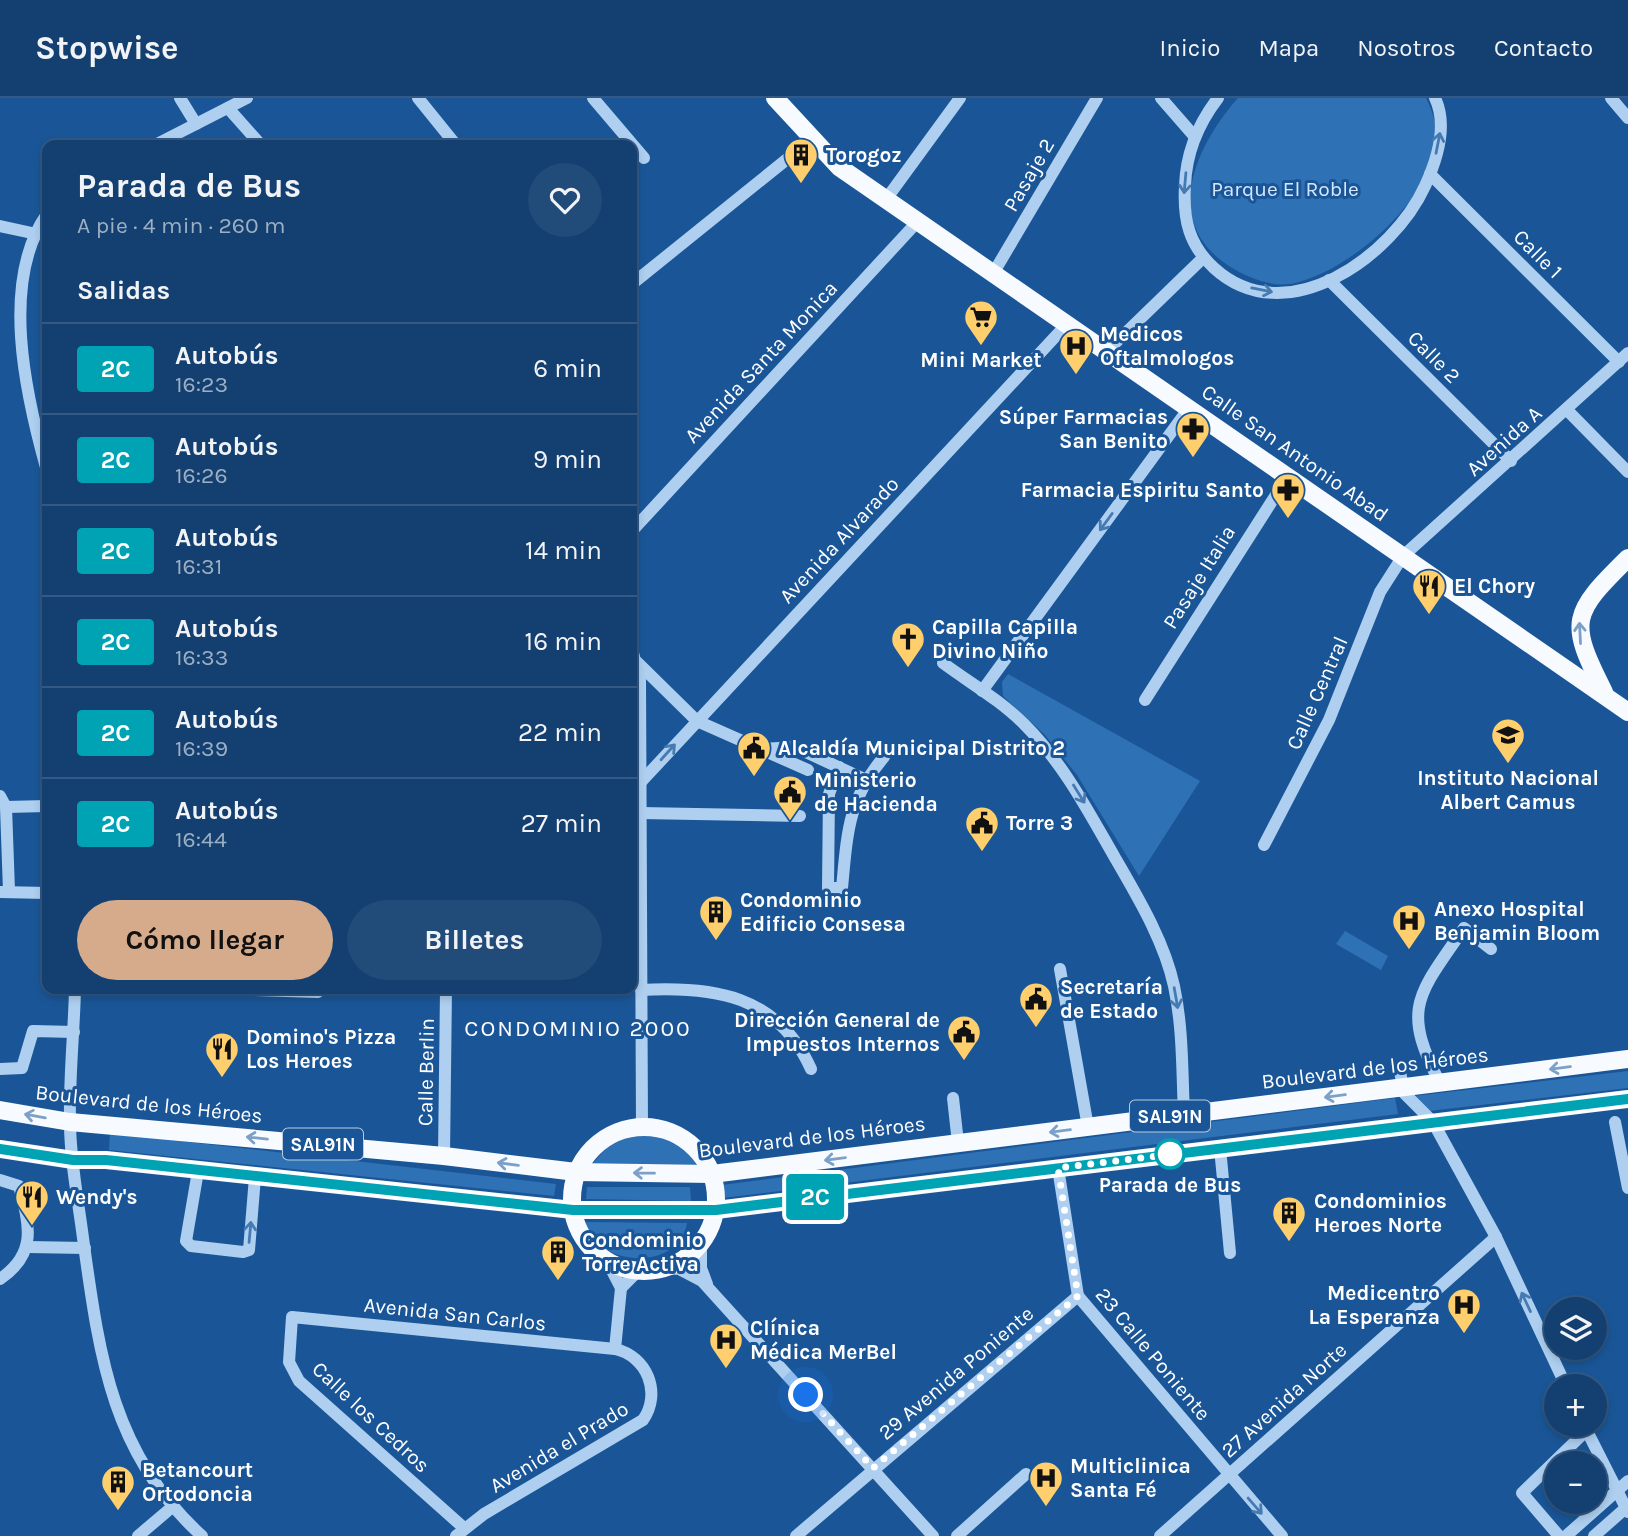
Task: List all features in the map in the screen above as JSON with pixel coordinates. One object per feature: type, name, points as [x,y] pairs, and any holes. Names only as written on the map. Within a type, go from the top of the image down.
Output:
[{"type":"main road","name":"Calle San Antonio Abad","points":[[775,98],[839,167],[1628,712]]},
{"type":"main road","points":[[1605,696],[1582,650],[1580,619],[1591,595],[1628,558]]},
{"type":"main road","name":"Boulevard de los Héroes","points":[[0,1110],[70,1122],[444,1156],[576,1172],[712,1174],[1088,1127],[1400,1082],[1440,1083],[1628,1059]]},
{"type":"main road","name":"SAL91N","points":[[0,1149],[73,1160],[106,1160],[573,1210],[716,1210],[1628,1099]]},
{"type":"main road","points":[[642,1127],[664,1130],[685,1140],[701,1155],[712,1174],[716,1210],[701,1244],[680,1262],[667,1268],[644,1271],[625,1269],[607,1261],[579,1232],[573,1210],[576,1172],[593,1145],[608,1134],[642,1127]]},
{"type":"street","points":[[180,98],[196,124]]},
{"type":"street","points":[[165,140],[247,98]]},
{"type":"street","points":[[418,98],[452,140]]},
{"type":"street","points":[[593,98],[629,140]]},
{"type":"street","points":[[887,198],[960,98]]},
{"type":"street","name":"Pasaje 2","points":[[994,272],[1097,98]]},
{"type":"street","points":[[1161,98],[1195,137]]},
{"type":"street","points":[[1218,98],[1195,137],[1185,176],[1184,199],[1189,236],[1203,258],[1232,281],[1263,291],[1280,293],[1329,280],[1357,265],[1389,239],[1408,216],[1430,174],[1441,127],[1435,98]]},
{"type":"street","points":[[1611,98],[1628,118]]},
{"type":"street","points":[[228,108],[257,140]]},
{"type":"street","points":[[637,280],[812,139]]},
{"type":"street","points":[[637,150],[644,158]]},
{"type":"street","name":"Calle 1","points":[[1430,174],[1624,357]]},
{"type":"street","points":[[42,220],[32,233],[16,265],[9,302],[11,340],[42,453]]},
{"type":"street","name":"Avenida Santa Monica","points":[[637,526],[919,220]]},
{"type":"street","points":[[0,226],[32,233]]},
{"type":"street","points":[[1107,351],[1203,258]]},
{"type":"street","name":"Calle 2","points":[[1329,280],[1511,461]]},
{"type":"street","name":"Avenida Alvarado","points":[[640,783],[1067,324]]},
{"type":"street","name":"Avenida A","points":[[1403,556],[1624,357]]},
{"type":"street","points":[[982,691],[1189,408]]},
{"type":"street","points":[[1567,410],[1628,472]]},
{"type":"street","name":"Pasaje Italia","points":[[1145,700],[1288,476]]},
{"type":"street","name":"Calle Central","points":[[1264,845],[1329,720],[1380,592],[1403,556]]},
{"type":"street","points":[[637,662],[697,720],[808,770]]},
{"type":"street","points":[[637,662],[641,813],[642,1127]]},
{"type":"street","points":[[943,663],[1022,723],[1066,773],[1153,929],[1174,985],[1179,1013],[1184,1114]]},
{"type":"street","points":[[761,749],[795,747],[864,779]]},
{"type":"street","points":[[839,767],[829,794],[828,888],[842,888],[848,829],[864,779],[884,757]]},
{"type":"street","points":[[42,805],[3,801],[5,892],[42,893]]},
{"type":"street","points":[[641,813],[800,816]]},
{"type":"street","points":[[1440,1083],[1417,1030],[1416,1016],[1432,974],[1464,928],[1491,949]]},
{"type":"street","points":[[1060,969],[1088,1127]]},
{"type":"street","points":[[641,990],[684,988],[717,991],[749,1002],[785,1029],[801,1047],[811,1069]]},
{"type":"street","points":[[75,994],[70,1122],[73,1160],[109,1385],[134,1447],[172,1508],[202,1536]]},
{"type":"street","name":"Calle Berlin","points":[[444,1156],[446,994]]},
{"type":"street","points":[[0,1069],[22,1068],[33,1031],[74,1032]]},
{"type":"street","points":[[1400,1082],[1433,1122],[1496,1237],[1560,1374]]},
{"type":"street","points":[[953,1098],[958,1143]]},
{"type":"street","points":[[1615,1122],[1624,1150],[1628,1188]]},
{"type":"street","points":[[1220,1148],[1230,1253]]},
{"type":"street","name":"23 Calle Poniente","points":[[1058,1168],[1078,1296],[1282,1536]]},
{"type":"street","points":[[198,1171],[186,1241],[191,1246],[243,1252],[249,1250],[255,1177]]},
{"type":"street","points":[[0,1181],[17,1184],[20,1188],[29,1247],[16,1268],[0,1279]]},
{"type":"street","name":"27 Avenida Norte","points":[[1160,1536],[1496,1237]]},
{"type":"street","points":[[701,1244],[701,1268],[711,1290]]},
{"type":"street","points":[[29,1247],[85,1248]]},
{"type":"street","points":[[607,1261],[621,1288],[615,1349]]},
{"type":"street","points":[[667,1268],[691,1274],[711,1290],[933,1536]]},
{"type":"street","points":[[621,1288],[635,1274],[644,1271]]},
{"type":"street","name":"29 Avenida Poniente","points":[[796,1536],[1078,1296]]},
{"type":"street","name":"Avenida San Carlos","points":[[292,1317],[615,1349]]},
{"type":"street","name":"Calle los Cedros","points":[[292,1317],[289,1362],[299,1381],[460,1532]]},
{"type":"street","name":"Avenida el Prado","points":[[460,1532],[643,1420],[652,1399],[648,1377],[634,1357],[615,1349]]},
{"type":"street","points":[[1559,1536],[1522,1493],[1575,1437]]},
{"type":"street","points":[[1590,1437],[1627,1509],[1594,1536]]},
{"type":"street","points":[[957,1536],[1026,1474]]},
{"type":"street","points":[[1566,1536],[1628,1481]]},
{"type":"street","points":[[138,1536],[172,1508]]},
{"type":"green space","name":"Parque El Roble","points":[[1238,98],[1426,98],[1435,123],[1436,149],[1416,192],[1400,213],[1360,250],[1338,265],[1295,283],[1263,282],[1234,269],[1211,251],[1197,231],[1191,209],[1191,186],[1197,163],[1208,140]]},
{"type":"green space","points":[[1008,674],[1200,781],[1139,876],[1077,775],[1045,735],[1003,696],[1002,682]]},
{"type":"green space","points":[[1345,931],[1388,956],[1381,970],[1336,944]]},
{"type":"green space","points":[[1628,1071],[1628,1088],[1429,1111],[1414,1096]]},
{"type":"green space","points":[[1395,1098],[1398,1114],[723,1198],[722,1185]]},
{"type":"green space","points":[[110,1133],[556,1184],[554,1196],[109,1150]]},
{"type":"green space","points":[[627,1134],[648,1134],[667,1139],[684,1149],[697,1165],[593,1163],[610,1144]]},
{"type":"green space","points":[[587,1187],[690,1187],[691,1201],[586,1199]]},
{"type":"green space","points":[[585,1222],[687,1223],[681,1239],[670,1250],[637,1258],[604,1248],[592,1237]]},
{"type":"bus line","name":"2C","points":[[0,1149],[73,1160],[106,1160],[573,1210],[716,1210],[1628,1099]]},
{"type":"place","name":"Torogoz","points":[[801,185]]},
{"type":"place","name":"Mini Market","points":[[981,347]]},
{"type":"place","name":"Medicos Oftalmologos","points":[[1076,376]]},
{"type":"place","name":"Súper Farmacias San Benito","points":[[1193,459]]},
{"type":"place","name":"Farmacia Espiritu Santo","points":[[1288,520]]},
{"type":"place","name":"El Chory","points":[[1429,616]]},
{"type":"place","name":"Capilla Capilla Divino Niño","points":[[908,669]]},
{"type":"place","name":"Instituto Nacional Albert Camus","points":[[1508,765]]},
{"type":"place","name":"Alcaldía Municipal Distrito 2","points":[[754,778]]},
{"type":"place","name":"Ministerio de Hacienda","points":[[790,822]]},
{"type":"place","name":"Torre 3","points":[[982,853]]},
{"type":"place","name":"Condominio Edificio Consesa","points":[[716,942]]},
{"type":"place","name":"Anexo Hospital Benjamin Bloom","points":[[1409,951]]},
{"type":"place","name":"Secretaría de Estado","points":[[1036,1029]]},
{"type":"place","name":"Dirección General de Impuestos Internos","points":[[964,1062]]},
{"type":"place","name":"Domino's Pizza Los Heroes","points":[[222,1079]]},
{"type":"place","name":"Parada de Bus","points":[[1170,1154]]},
{"type":"place","name":"Wendy's","points":[[32,1227]]},
{"type":"place","name":"Condominios Heroes Norte","points":[[1289,1243]]},
{"type":"place","name":"Condominio Torre Activa","points":[[558,1282]]},
{"type":"place","name":"Medicentro La Esperanza","points":[[1464,1335]]},
{"type":"place","name":"Clínica Médica MerBel","points":[[726,1370]]},
{"type":"place","name":"Multiclinica Santa Fé","points":[[1046,1508]]},
{"type":"place","name":"Betancourt Ortodoncia","points":[[118,1512]]},
{"type":"district","name":"CONDOMINIO 2000","points":[[578,1028]]},
{"type":"route","points":[[806,1395],[873,1468],[1078,1296],[1058,1168],[1174,1154],[1170,1154]]}]
